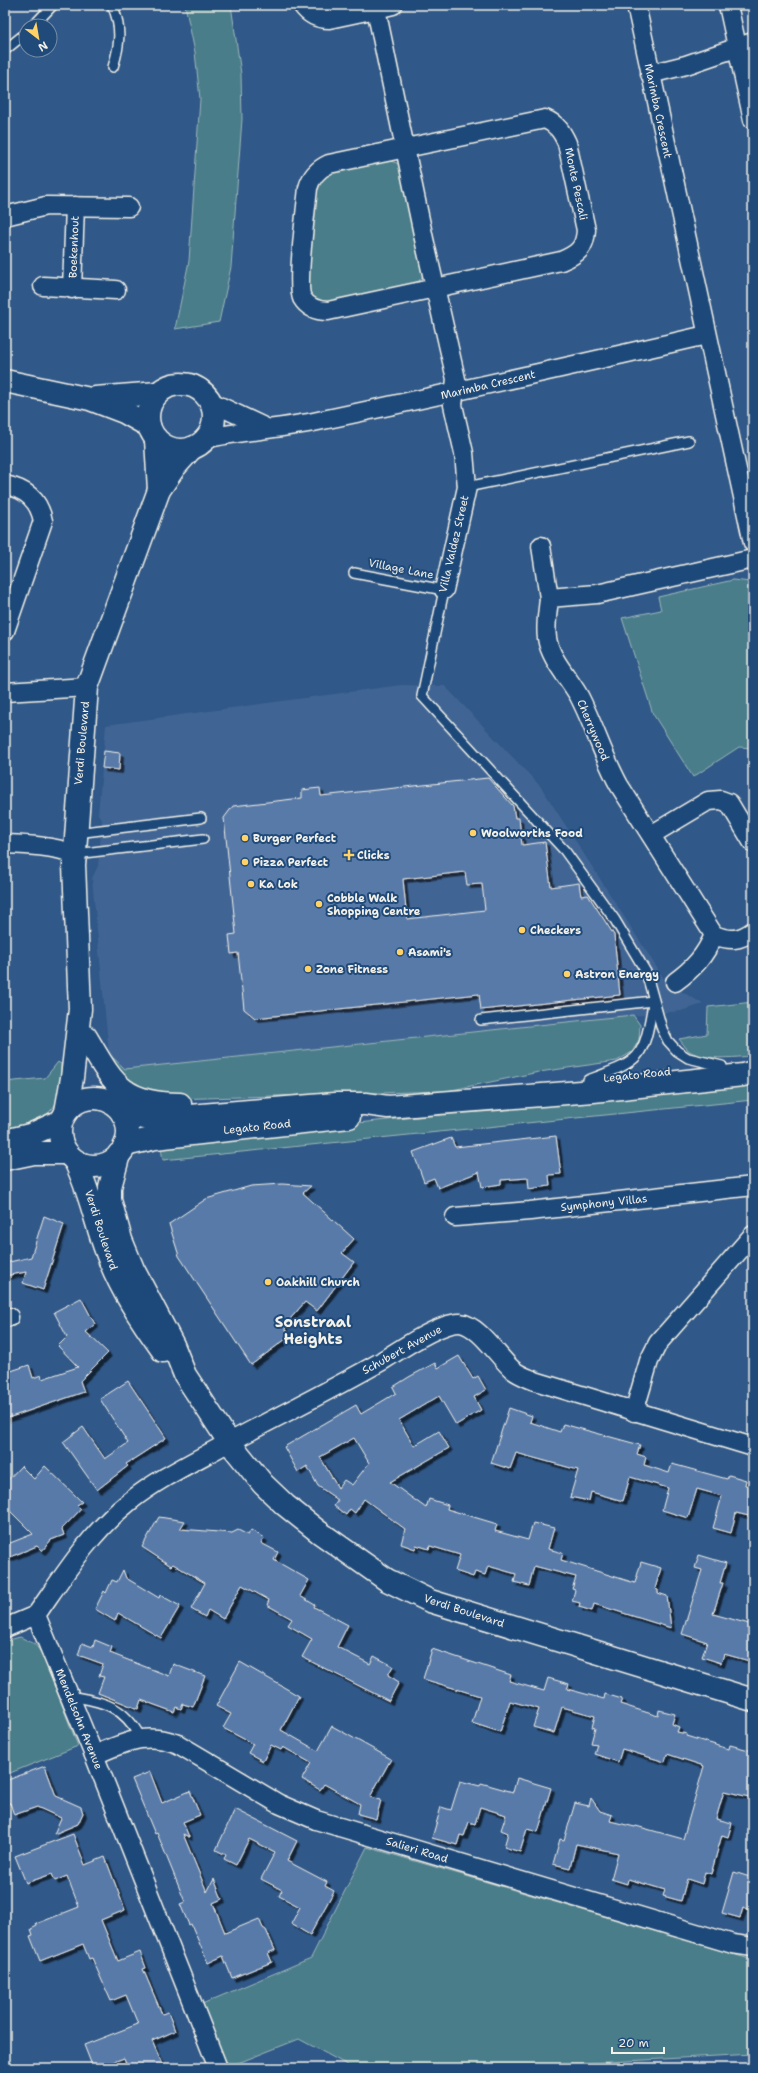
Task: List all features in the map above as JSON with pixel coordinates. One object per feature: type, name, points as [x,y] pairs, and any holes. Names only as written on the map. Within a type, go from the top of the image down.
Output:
[{"type":"street","points":[[302,5],[308,13],[322,19],[329,19],[385,7],[405,148],[456,379],[455,392]]},
{"type":"street","name":"Marimba Crescent","points":[[636,5],[753,543]]},
{"type":"street","points":[[728,5],[745,44],[753,120]]},
{"type":"street","points":[[650,74],[686,64],[745,44]]},
{"type":"street","name":"Monte Pescali","points":[[545,119],[552,122],[562,132],[567,143],[586,230],[585,242],[582,248],[574,256],[561,261],[436,287],[328,311],[322,311],[310,306],[302,297],[300,292],[308,188],[312,178],[318,170],[329,164],[533,121],[545,119]]},
{"type":"street","name":"Boekenhout","points":[[5,216],[46,206],[129,207]]},
{"type":"street","name":"Boekenhout","points":[[72,288],[75,206]]},
{"type":"street","name":"Boekenhout","points":[[43,286],[116,290]]},
{"type":"street","name":"Marimba Crescent","points":[[199,444],[233,433],[309,423],[455,392],[707,335]]},
{"type":"street","points":[[5,381],[90,399],[124,412],[152,433],[164,445],[173,449],[199,444],[210,433],[214,418],[211,402],[197,387],[187,384],[170,385],[158,393],[148,408],[152,433]]},
{"type":"street","name":"Villa Valdez Street","points":[[444,590],[467,487],[464,453],[453,405],[455,392]]},
{"type":"street","points":[[90,399],[158,393]]},
{"type":"street","points":[[211,402],[267,429]]},
{"type":"street","name":"Verdi Boulevard","points":[[152,433],[159,490]]},
{"type":"street","name":"Verdi Boulevard","points":[[105,1100],[93,1072],[80,1009],[69,845],[87,687],[159,490],[174,468],[199,444]]},
{"type":"street","points":[[5,485],[25,492],[35,500],[41,510],[43,521],[5,631]]},
{"type":"street","name":"Cherrywood","points":[[541,546],[549,598],[547,638],[551,651],[578,694],[590,719],[608,766],[714,935]]},
{"type":"street","points":[[549,598],[598,594],[753,559]]},
{"type":"street","points":[[5,692],[87,687]]},
{"type":"street","points":[[651,834],[708,801],[720,800],[729,803],[753,843]]},
{"type":"street","points":[[5,844],[50,849],[69,845]]},
{"type":"street","points":[[675,982],[702,959],[714,935],[724,939],[737,940],[753,931]]},
{"type":"street","name":"Verdi Boulevard","points":[[63,1117],[72,1078],[80,1009]]},
{"type":"street","points":[[86,1037],[105,1070],[116,1083],[136,1098],[154,1104],[237,1105],[253,1110]]},
{"type":"street","name":"Legato Road","points":[[522,1096],[560,1083],[745,1064],[753,1067]]},
{"type":"street","name":"Legato Road","points":[[123,1115],[153,1118],[220,1115],[253,1110],[366,1104],[388,1107],[662,1084],[743,1075],[753,1072]]},
{"type":"street","points":[[5,1141],[30,1135],[63,1117],[72,1105],[81,1100],[91,1098],[105,1100],[118,1107],[127,1124],[127,1135],[122,1150],[111,1161],[101,1165],[83,1164],[71,1157],[34,1153],[5,1160]]},
{"type":"street","name":"Legato Road","points":[[122,1150],[156,1138],[363,1116],[388,1107]]},
{"type":"street","points":[[63,1117],[60,1140],[71,1157]]},
{"type":"street","name":"Verdi Boulevard","points":[[122,1150],[110,1187],[110,1200],[120,1240],[133,1269],[173,1345],[185,1375],[229,1442],[249,1469],[285,1505],[319,1532],[387,1580],[430,1601],[753,1700]]},
{"type":"street","name":"Verdi Boulevard","points":[[71,1157],[86,1184],[106,1252],[118,1282],[139,1318],[171,1363],[185,1375]]},
{"type":"street","name":"Symphony Villas","points":[[455,1217],[530,1211],[753,1186]]},
{"type":"street","points":[[634,1412],[649,1361],[658,1344],[753,1235]]},
{"type":"street","name":"Schubert Avenue","points":[[229,1442],[368,1369],[427,1334],[446,1326],[459,1323],[474,1330],[514,1371],[535,1381],[753,1447]]},
{"type":"street","points":[[5,1628],[36,1615],[82,1550],[108,1520],[128,1502],[155,1484],[229,1442]]},
{"type":"street","name":"Mendelsohn Avenue","points":[[36,1615],[94,1755],[218,2068]]},
{"type":"street","name":"Salieri Road","points":[[94,1755],[141,1738],[166,1739],[178,1744],[278,1804],[316,1820],[726,1942],[753,1948]]},
{"type":"lane","points":[[41,18],[53,5]]},
{"type":"lane","points":[[112,5],[117,19],[120,38],[113,67]]},
{"type":"lane","points":[[5,50],[18,39]]},
{"type":"lane","points":[[467,487],[689,441]]},
{"type":"lane","name":"Village Lane","points":[[354,573],[444,590]]},
{"type":"lane","name":"Villa Valdez Street","points":[[444,590],[422,696],[565,851],[614,920],[646,972],[650,980],[653,1001]]},
{"type":"lane","points":[[69,845],[201,818]]},
{"type":"lane","points":[[69,845],[203,839]]},
{"type":"lane","points":[[481,1020],[653,1001]]},
{"type":"lane","points":[[653,1001],[662,1029],[677,1051],[688,1058],[722,1066]]},
{"type":"lane","points":[[588,1080],[628,1064],[638,1056],[646,1040],[653,1001]]},
{"type":"lane","points":[[70,1696],[92,1700],[115,1708],[128,1718],[141,1738]]},
{"type":"shaded area","points":[[401,685],[445,686],[541,787],[666,982],[703,1004],[681,1011],[125,1069],[109,1054],[92,878],[98,866],[102,820],[98,814],[106,725]]},
{"type":"green space","points":[[185,5],[231,5],[241,74],[242,119],[231,267],[219,322],[175,329],[189,261],[200,99],[195,52]]},
{"type":"green space","points":[[387,160],[397,163],[400,167],[424,274],[415,284],[329,303],[320,302],[311,295],[307,283],[315,190],[318,183],[327,174]]},
{"type":"green space","points":[[733,580],[751,582],[753,587],[753,746],[752,748],[739,747],[693,777],[653,714],[622,618],[661,610],[658,597]]},
{"type":"green space","points":[[753,1002],[753,1056],[718,1058],[701,1056],[687,1049],[679,1039],[707,1034],[708,1007]]},
{"type":"green space","points":[[633,1015],[640,1025],[639,1040],[632,1052],[617,1061],[539,1072],[447,1091],[171,1099],[142,1090],[119,1073],[109,1054],[125,1069]]},
{"type":"green space","points":[[58,1062],[61,1064],[60,1092],[52,1109],[46,1115],[31,1123],[5,1130],[5,1082],[45,1078]]},
{"type":"green space","points":[[753,1083],[753,1100],[163,1160],[160,1143]]},
{"type":"green space","points":[[20,1637],[35,1644],[42,1654],[78,1746],[5,1775],[5,1641]]},
{"type":"green space","points":[[367,1847],[753,1960],[753,2054],[500,2068],[353,2068],[299,2039],[228,2067],[202,2004],[311,1958]]},
{"type":"building","points":[[104,751],[120,753],[119,770],[102,768]]},
{"type":"building","name":"Cobble Walk Shopping Centre","points":[[488,778],[513,806],[515,818],[519,818],[522,845],[545,842],[551,887],[579,883],[581,896],[588,895],[614,935],[620,995],[481,1010],[479,994],[255,1018],[244,1009],[238,953],[231,954],[229,935],[236,934],[224,818],[233,806],[302,798],[302,790],[320,788],[321,796]],"holes":[[[465,872],[467,885],[482,884],[485,910],[407,919],[403,879]]]},
{"type":"building","points":[[556,1136],[561,1174],[549,1175],[550,1186],[529,1189],[528,1178],[501,1180],[501,1184],[482,1187],[479,1172],[438,1188],[434,1178],[424,1182],[413,1152],[451,1138],[455,1147]]},
{"type":"building","name":"Oakhill Church","points":[[282,1184],[311,1186],[303,1193],[354,1239],[342,1253],[354,1262],[317,1311],[305,1302],[284,1326],[290,1336],[251,1365],[179,1256],[169,1224],[206,1199],[251,1186]]},
{"type":"building","points":[[44,1216],[64,1224],[43,1290],[23,1283],[26,1272],[5,1276],[5,1263],[31,1257]]},
{"type":"building","points":[[81,1298],[95,1324],[86,1332],[108,1353],[80,1381],[84,1392],[5,1419],[5,1373],[29,1365],[33,1378],[41,1375],[42,1379],[78,1367],[58,1346],[67,1337],[54,1312]]},
{"type":"building","points":[[459,1356],[473,1379],[478,1376],[486,1390],[474,1397],[481,1410],[456,1425],[439,1396],[399,1420],[414,1446],[439,1431],[449,1448],[390,1482],[426,1508],[429,1499],[448,1505],[447,1509],[497,1524],[495,1531],[528,1540],[533,1523],[554,1528],[548,1549],[563,1553],[561,1560],[635,1583],[641,1562],[661,1568],[655,1589],[658,1590],[658,1593],[667,1596],[671,1628],[594,1604],[592,1611],[579,1607],[580,1603],[572,1601],[575,1590],[572,1589],[576,1577],[534,1566],[529,1586],[514,1582],[516,1574],[488,1566],[485,1575],[475,1572],[473,1577],[455,1571],[460,1555],[430,1546],[429,1549],[416,1545],[415,1549],[401,1544],[405,1529],[364,1499],[355,1513],[350,1509],[346,1515],[334,1506],[338,1500],[318,1486],[307,1466],[298,1472],[284,1447],[356,1405],[361,1414],[396,1393],[393,1387],[435,1363],[438,1368]],"holes":[[[354,1438],[369,1463],[352,1485],[344,1480],[338,1488],[320,1457]]]},
{"type":"building","points":[[128,1381],[166,1438],[126,1464],[128,1466],[97,1490],[63,1442],[83,1427],[105,1459],[128,1443],[100,1399]]},
{"type":"building","points":[[509,1408],[532,1416],[530,1422],[560,1432],[563,1424],[640,1445],[637,1454],[646,1457],[644,1465],[669,1473],[672,1464],[727,1479],[729,1475],[746,1480],[745,1485],[753,1487],[753,1517],[736,1513],[731,1533],[713,1528],[722,1496],[697,1489],[688,1518],[662,1510],[668,1488],[630,1477],[623,1501],[591,1492],[589,1501],[570,1497],[578,1470],[516,1453],[510,1469],[491,1463]]},
{"type":"building","points":[[21,1466],[34,1479],[45,1466],[82,1502],[77,1505],[81,1509],[62,1529],[64,1535],[51,1540],[42,1551],[37,1546],[5,1559],[5,1545],[33,1534],[5,1506],[5,1483]]},
{"type":"building","points":[[159,1517],[185,1521],[180,1529],[232,1533],[238,1530],[248,1535],[251,1530],[264,1538],[261,1543],[278,1552],[274,1560],[309,1580],[300,1596],[315,1605],[314,1607],[348,1625],[337,1647],[370,1664],[374,1656],[393,1666],[388,1675],[399,1682],[389,1701],[302,1657],[312,1639],[288,1625],[292,1619],[267,1605],[269,1600],[242,1585],[223,1619],[208,1610],[205,1617],[191,1609],[205,1583],[173,1564],[171,1566],[142,1547]]},
{"type":"building","points":[[699,1555],[726,1563],[720,1583],[723,1583],[713,1614],[753,1625],[753,1662],[724,1654],[721,1663],[702,1657],[707,1642],[682,1634],[702,1570],[695,1568]]},
{"type":"building","points":[[123,1570],[126,1578],[159,1598],[160,1595],[180,1606],[161,1638],[118,1613],[115,1621],[95,1609],[104,1591],[106,1593],[112,1580],[117,1582]]},
{"type":"building","points":[[95,1640],[112,1647],[110,1653],[169,1676],[173,1664],[205,1676],[193,1707],[183,1704],[181,1709],[176,1707],[174,1712],[141,1700],[138,1709],[98,1693],[104,1677],[99,1676],[103,1664],[78,1655],[82,1643],[93,1647]]},
{"type":"building","points":[[432,1649],[511,1675],[509,1681],[544,1691],[548,1678],[569,1684],[567,1689],[604,1699],[605,1694],[622,1699],[620,1704],[658,1716],[659,1710],[675,1714],[672,1724],[679,1727],[677,1732],[687,1734],[686,1736],[729,1749],[730,1745],[753,1751],[753,1798],[724,1791],[716,1819],[732,1823],[728,1837],[722,1835],[711,1874],[705,1872],[702,1884],[687,1879],[681,1901],[663,1896],[665,1890],[628,1879],[627,1884],[611,1879],[618,1853],[576,1844],[570,1868],[553,1864],[560,1839],[564,1840],[575,1803],[589,1806],[591,1798],[600,1811],[612,1815],[610,1821],[636,1826],[683,1839],[704,1766],[667,1754],[665,1762],[622,1749],[618,1762],[594,1754],[597,1744],[591,1743],[595,1728],[592,1727],[595,1716],[562,1707],[554,1733],[533,1727],[539,1709],[510,1701],[500,1732],[472,1723],[480,1696],[423,1679]]},
{"type":"building","points":[[240,1662],[299,1696],[281,1730],[318,1751],[332,1726],[391,1759],[370,1797],[381,1800],[376,1819],[358,1814],[360,1804],[324,1784],[320,1790],[302,1779],[311,1763],[283,1747],[281,1750],[271,1745],[263,1761],[248,1753],[253,1744],[223,1728],[231,1714],[216,1706]]},
{"type":"building","points":[[45,1766],[56,1796],[81,1807],[83,1813],[78,1824],[54,1834],[61,1818],[37,1807],[14,1815],[10,1803],[5,1805],[5,1781]]},
{"type":"building","points":[[150,1772],[162,1803],[190,1791],[200,1815],[183,1822],[189,1837],[183,1834],[207,1892],[214,1879],[222,1899],[213,1903],[225,1933],[259,1919],[275,1950],[268,1953],[272,1962],[232,1978],[223,1956],[208,1963],[191,1924],[189,1925],[180,1904],[185,1902],[157,1833],[155,1834],[132,1779]]},
{"type":"building","points":[[517,1778],[551,1788],[538,1832],[527,1829],[520,1852],[504,1847],[508,1833],[501,1830],[506,1815],[480,1807],[475,1824],[469,1822],[464,1836],[460,1835],[457,1845],[432,1838],[441,1807],[451,1810],[460,1781],[480,1786],[481,1783],[513,1792]]},
{"type":"building","points":[[235,1809],[297,1841],[287,1861],[327,1882],[325,1886],[334,1891],[310,1935],[291,1924],[300,1907],[279,1896],[282,1890],[261,1879],[275,1852],[249,1839],[236,1865],[224,1859],[226,1855],[216,1850]]},
{"type":"building","points":[[73,1834],[85,1865],[105,1857],[125,1910],[101,1920],[118,1961],[140,1952],[146,1968],[143,1969],[162,2014],[168,2012],[175,2031],[152,2041],[164,2068],[128,2068],[124,2058],[98,2068],[93,2068],[84,2045],[138,2024],[126,1995],[111,2001],[92,1958],[89,1959],[83,1944],[40,1961],[30,1936],[33,1935],[31,1929],[37,1926],[36,1924],[79,1907],[67,1876],[55,1881],[52,1874],[26,1883],[15,1856]]},
{"type":"building","points":[[734,1872],[753,1878],[753,1912],[743,1908],[740,1918],[722,1913]]},
{"type":"place","name":"Woolworths Food","points":[[473,833]]},
{"type":"place","name":"Burger Perfect","points":[[245,838]]},
{"type":"place","name":"Clicks","points":[[349,855]]},
{"type":"place","name":"Pizza Perfect","points":[[245,862]]},
{"type":"place","name":"Ka Lok","points":[[251,884]]},
{"type":"place","name":"Cobble Walk Shopping Centre","points":[[319,904]]},
{"type":"place","name":"Checkers","points":[[522,930]]},
{"type":"place","name":"Asami's","points":[[400,952]]},
{"type":"place","name":"Zone Fitness","points":[[308,969]]},
{"type":"place","name":"Astron Energy","points":[[567,974]]},
{"type":"place","name":"Oakhill Church","points":[[268,1282]]},
{"type":"district","name":"Sonstraal Heights","points":[[313,1330]]}]
